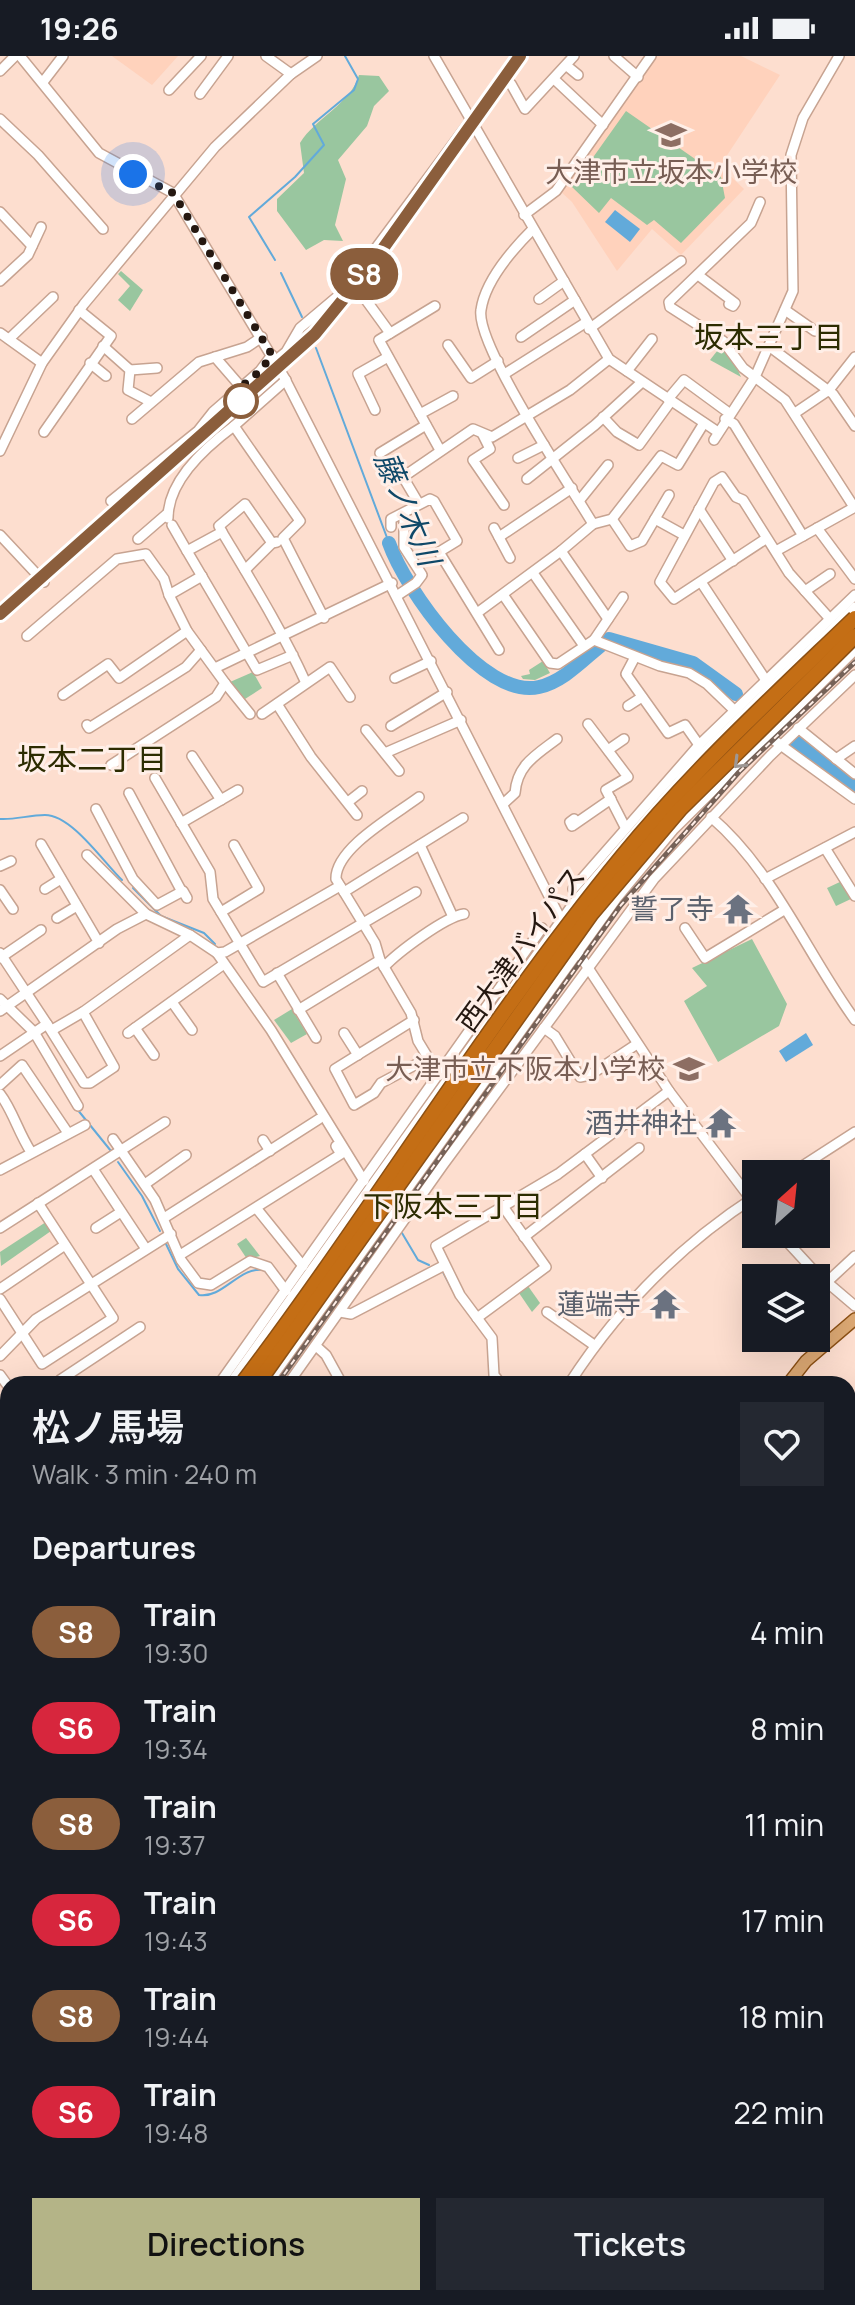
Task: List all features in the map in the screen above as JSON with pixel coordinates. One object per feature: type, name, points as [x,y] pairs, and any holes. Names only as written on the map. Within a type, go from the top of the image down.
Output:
[{"type":"highway","name":"西大津バイパス","points":[[248,1376],[542,962],[623,855],[738,731],[855,618]]},
{"type":"highway","name":"西大津バイパス","points":[[263,1376],[591,914],[680,809],[855,636]]},
{"type":"main road","points":[[794,1376],[806,1361],[855,1319]]},
{"type":"street","points":[[0,71],[18,56],[43,82],[99,153],[173,193],[262,337],[392,583],[407,589],[431,661],[577,951],[669,1091],[742,1185]]},
{"type":"street","points":[[43,82],[63,56]]},
{"type":"street","points":[[169,90],[201,56]]},
{"type":"street","points":[[200,94],[228,56]]},
{"type":"street","points":[[266,56],[291,74]]},
{"type":"street","points":[[1,444],[42,363],[79,310],[114,271],[173,193],[215,147],[291,74],[317,56]]},
{"type":"street","points":[[434,56],[587,326],[609,359],[704,423],[716,436],[755,377],[770,347],[795,280],[791,237],[795,134],[839,56]]},
{"type":"street","points":[[502,78],[511,84],[525,109],[574,56]]},
{"type":"street","points":[[614,56],[638,77]]},
{"type":"street","points":[[524,215],[556,191],[651,56]]},
{"type":"street","points":[[567,66],[578,75]]},
{"type":"street","points":[[554,79],[603,125]]},
{"type":"street","points":[[0,119],[47,164],[103,229]]},
{"type":"street","points":[[111,501],[177,450],[273,358],[286,352],[300,328],[344,291],[471,120]]},
{"type":"street","points":[[760,202],[751,223],[669,302],[670,307],[723,341],[743,368],[795,413],[855,507],[776,551]]},
{"type":"street","points":[[0,212],[32,246]]},
{"type":"street","points":[[0,281],[28,255],[41,227]]},
{"type":"street","points":[[533,229],[514,249],[483,300],[483,334],[544,445],[593,524]]},
{"type":"street","points":[[506,373],[587,326],[681,261]]},
{"type":"street","points":[[698,275],[735,303],[733,306],[729,304]]},
{"type":"street","points":[[539,299],[564,281]]},
{"type":"street","points":[[42,363],[4,336],[53,297]]},
{"type":"street","points":[[366,300],[390,333]]},
{"type":"street","points":[[521,337],[575,300]]},
{"type":"street","points":[[435,306],[379,340],[440,450]]},
{"type":"street","points":[[44,432],[111,336],[79,310]]},
{"type":"street","points":[[785,310],[815,331]]},
{"type":"street","points":[[132,419],[192,366],[247,347],[262,337]]},
{"type":"street","points":[[627,371],[652,339]]},
{"type":"street","points":[[448,345],[471,378],[498,361]]},
{"type":"street","points":[[103,346],[130,370],[157,368]]},
{"type":"street","points":[[770,347],[829,390],[855,426]]},
{"type":"street","points":[[215,357],[241,387]]},
{"type":"street","points":[[375,410],[358,374],[388,357]]},
{"type":"street","points":[[795,413],[829,390],[855,357]]},
{"type":"street","points":[[419,504],[403,477],[473,429],[492,437],[570,390],[609,359]]},
{"type":"street","points":[[90,363],[106,376]]},
{"type":"street","points":[[130,370],[128,390],[151,402]]},
{"type":"street","points":[[286,380],[195,461],[176,489],[169,518],[257,670],[293,655]]},
{"type":"street","points":[[603,417],[617,432],[639,445],[684,380],[734,424],[803,536]]},
{"type":"street","points":[[527,479],[642,382]]},
{"type":"street","points":[[420,414],[453,396]]},
{"type":"street","points":[[477,613],[504,596],[593,524],[612,519],[661,456],[678,465],[704,423]]},
{"type":"street","points":[[380,453],[426,425]]},
{"type":"street","points":[[234,426],[300,521],[245,570]]},
{"type":"street","points":[[483,435],[490,449],[473,460],[504,505]]},
{"type":"street","points":[[518,458],[544,445]]},
{"type":"street","points":[[579,501],[608,465]]},
{"type":"street","points":[[767,538],[674,599],[660,582],[714,482],[722,477],[736,497],[743,500],[805,591],[830,619]]},
{"type":"street","points":[[510,558],[496,533],[572,488]]},
{"type":"street","points":[[612,519],[630,546],[642,541],[669,495]]},
{"type":"street","points":[[391,527],[391,519],[430,499],[434,501],[457,541],[439,552],[501,650]]},
{"type":"street","points":[[272,543],[245,504],[219,526],[284,636],[306,683]]},
{"type":"street","points":[[699,509],[733,561]]},
{"type":"street","points":[[404,513],[404,547],[422,575],[407,589]]},
{"type":"street","points":[[138,539],[169,518]]},
{"type":"street","points":[[655,519],[684,535]]},
{"type":"street","points":[[817,528],[855,579]]},
{"type":"street","points":[[187,551],[222,532]]},
{"type":"street","points":[[0,535],[44,582]]},
{"type":"street","points":[[283,538],[324,618]]},
{"type":"street","points":[[561,551],[608,619]]},
{"type":"street","points":[[27,636],[117,559],[146,554],[164,579],[187,631],[250,714]]},
{"type":"street","points":[[533,573],[595,643],[689,673],[707,684],[735,716],[855,799]]},
{"type":"street","points":[[805,591],[830,574]]},
{"type":"street","points":[[169,595],[202,576]]},
{"type":"street","points":[[701,582],[768,684],[800,726],[855,774]]},
{"type":"street","points":[[215,668],[392,583]]},
{"type":"street","points":[[235,1376],[510,981],[534,948],[561,919],[599,859],[665,785],[855,595]]},
{"type":"street","points":[[504,596],[550,663],[562,664],[595,643],[623,597]]},
{"type":"street","points":[[768,684],[855,607]]},
{"type":"street","points":[[63,695],[108,664],[119,678],[187,631]]},
{"type":"street","points":[[87,728],[186,667],[201,650]]},
{"type":"street","points":[[273,1376],[577,951],[674,829],[855,650]]},
{"type":"street","points":[[635,657],[626,674],[668,733],[685,725],[699,745]]},
{"type":"street","points":[[395,678],[431,661]]},
{"type":"street","points":[[262,714],[330,667],[350,697]]},
{"type":"street","points":[[294,1376],[654,879],[781,745],[855,675]]},
{"type":"street","points":[[111,765],[216,697],[225,683]]},
{"type":"street","points":[[391,726],[447,692]]},
{"type":"street","points":[[628,706],[642,697]]},
{"type":"street","points":[[277,704],[311,757],[357,815]]},
{"type":"street","points":[[665,785],[699,745],[735,716]]},
{"type":"street","points":[[385,753],[461,720]]},
{"type":"street","points":[[588,724],[628,777],[606,790],[625,827]]},
{"type":"street","points":[[366,730],[399,771]]},
{"type":"street","points":[[503,804],[515,793],[516,780],[525,763],[557,739]]},
{"type":"street","points":[[608,750],[624,739]]},
{"type":"street","points":[[836,759],[855,746]]},
{"type":"street","points":[[192,756],[221,800]]},
{"type":"street","points":[[155,778],[210,872],[213,899],[263,982],[416,892]]},
{"type":"street","points":[[181,823],[238,790]]},
{"type":"street","points":[[348,802],[362,791]]},
{"type":"street","points":[[96,809],[133,879],[157,905],[185,895],[129,793]]},
{"type":"street","points":[[419,797],[347,851],[336,871],[342,889],[375,943],[382,964],[414,1020],[418,1041],[438,1074]]},
{"type":"street","points":[[574,819],[570,822],[572,826],[611,799]]},
{"type":"street","points":[[573,889],[650,801]]},
{"type":"street","points":[[711,817],[730,834],[765,879],[855,1020]]},
{"type":"street","points":[[217,953],[241,944],[342,889],[463,818]]},
{"type":"street","points":[[765,879],[855,832]]},
{"type":"street","points":[[41,844],[99,943]]},
{"type":"street","points":[[221,912],[259,889],[234,845]]},
{"type":"street","points":[[420,845],[453,917]]},
{"type":"street","points":[[825,848],[855,896]]},
{"type":"street","points":[[87,855],[146,914],[190,935],[217,953],[240,998]]},
{"type":"street","points":[[0,866],[11,861]]},
{"type":"street","points":[[45,889],[61,879]]},
{"type":"street","points":[[122,890],[133,879]]},
{"type":"street","points":[[0,890],[13,909]]},
{"type":"street","points":[[57,918],[77,906]]},
{"type":"street","points":[[685,928],[705,958],[784,910]]},
{"type":"street","points":[[78,1106],[34,1032],[3,1006],[28,993],[146,914]]},
{"type":"street","points":[[298,1010],[382,964],[453,917],[464,914]]},
{"type":"street","points":[[534,948],[542,928]]},
{"type":"street","points":[[41,930],[1,956],[84,1083],[90,1083],[114,1067],[83,1012]]},
{"type":"street","points":[[0,1056],[34,1032],[83,1012],[190,935]]},
{"type":"street","points":[[154,1055],[132,1031],[222,966]]},
{"type":"street","points":[[222,966],[271,1030],[364,1181]]},
{"type":"street","points":[[277,973],[316,1038]]},
{"type":"street","points":[[510,981],[553,1015]]},
{"type":"street","points":[[172,1002],[192,1030]]},
{"type":"street","points":[[225,1376],[281,1307],[286,1291],[358,1198],[364,1181],[438,1074],[492,1007]]},
{"type":"street","points":[[414,1020],[335,1069],[354,1105],[374,1093],[381,1083],[428,1058]]},
{"type":"street","points":[[544,1028],[555,1036],[580,1077],[590,1075],[637,1044]]},
{"type":"street","points":[[344,1033],[358,1055]]},
{"type":"street","points":[[0,1085],[22,1065],[68,1133]]},
{"type":"street","points":[[495,1376],[492,1338],[443,1266],[436,1246],[504,1208],[585,1154],[669,1091]]},
{"type":"street","points":[[0,1094],[10,1107],[14,1127],[31,1152]]},
{"type":"street","points":[[180,1255],[341,1154],[312,1108]]},
{"type":"street","points":[[164,1218],[319,1119]]},
{"type":"street","points":[[0,1228],[165,1122]]},
{"type":"street","points":[[0,1170],[85,1125]]},
{"type":"street","points":[[812,1160],[855,1132]]},
{"type":"street","points":[[113,1139],[145,1184],[180,1255],[198,1283],[211,1285],[250,1261],[268,1267],[286,1291]]},
{"type":"street","points":[[263,1140],[270,1151]]},
{"type":"street","points":[[524,1237],[639,1148]]},
{"type":"street","points":[[585,1154],[602,1178]]},
{"type":"street","points":[[145,1184],[186,1155]]},
{"type":"street","points":[[93,1169],[146,1249]]},
{"type":"street","points":[[358,1198],[387,1217],[397,1232]]},
{"type":"street","points":[[0,1299],[42,1364],[113,1318],[38,1203]]},
{"type":"street","points":[[477,1318],[546,1267],[504,1208]]},
{"type":"street","points":[[257,1209],[303,1266]]},
{"type":"street","points":[[574,1376],[594,1345],[652,1278],[742,1209]]},
{"type":"street","points":[[96,1228],[121,1212]]},
{"type":"street","points":[[0,1356],[36,1319],[171,1234]]},
{"type":"street","points":[[0,1289],[65,1245]]},
{"type":"street","points":[[793,1248],[808,1264]]},
{"type":"street","points":[[830,1279],[855,1256]]},
{"type":"street","points":[[340,1312],[351,1314],[443,1266]]},
{"type":"street","points":[[830,1286],[855,1306]]},
{"type":"street","points":[[281,1307],[323,1336]]},
{"type":"street","points":[[547,1312],[594,1345]]},
{"type":"street","points":[[69,1376],[140,1327]]},
{"type":"street","points":[[316,1346],[326,1355],[338,1376]]},
{"type":"shaded area","points":[[112,56],[178,56],[152,85]]},
{"type":"shaded area","name":"大津市立坂本小学校","points":[[655,56],[741,56],[780,75],[720,166],[744,189],[681,255],[652,229],[617,271],[572,202],[560,191]]},
{"type":"green space","points":[[359,75],[379,76],[389,91],[374,106],[367,126],[338,160],[346,179],[335,225],[343,241],[324,240],[306,250],[277,211],[277,199],[304,173],[300,143],[348,95]]},
{"type":"green space","points":[[626,111],[721,177],[725,198],[681,243],[654,220],[647,225],[611,198],[599,213],[572,187]]},
{"type":"green space","points":[[121,271],[143,290],[130,311],[118,300],[130,286],[118,274]]},
{"type":"green space","points":[[721,346],[730,353],[741,377],[710,360]]},
{"type":"green space","points":[[543,661],[550,673],[535,680],[523,679],[521,676],[530,674],[529,670]]},
{"type":"green space","points":[[253,672],[262,688],[245,699],[230,682]]},
{"type":"green space","points":[[842,881],[853,898],[836,906],[827,888]]},
{"type":"green space","points":[[752,939],[787,1004],[779,1026],[718,1062],[684,1001],[707,986],[692,968]]},
{"type":"green space","points":[[292,1009],[307,1034],[291,1043],[274,1020]]},
{"type":"green space","points":[[46,1222],[51,1231],[1,1266],[0,1252]]},
{"type":"green space","points":[[246,1238],[260,1256],[247,1259],[237,1244]]},
{"type":"green space","points":[[528,1286],[540,1303],[532,1312],[519,1293]]},
{"type":"water","points":[[615,210],[640,229],[630,242],[605,222]]},
{"type":"water","points":[[806,1033],[813,1045],[786,1062],[779,1051]]},
{"type":"waterway","name":"藤ノ木川","points":[[275,260],[249,217],[295,177],[324,145],[313,124],[354,90],[358,79],[345,56]]},
{"type":"waterway","name":"藤ノ木川","points":[[281,273],[302,317]]},
{"type":"waterway","name":"藤ノ木川","points":[[308,329],[314,343]]},
{"type":"waterway","name":"藤ノ木川","points":[[316,348],[389,543]]},
{"type":"waterway","name":"藤ノ木川","points":[[389,543],[411,587],[429,612],[471,659],[494,676],[517,686],[549,684],[609,639],[693,663],[736,694]]},
{"type":"waterway","name":"藤ノ木川","points":[[793,739],[855,787]]},
{"type":"waterway","points":[[0,819],[55,817],[87,841],[122,880]]},
{"type":"waterway","points":[[133,888],[161,916],[204,933],[215,944]]},
{"type":"waterway","points":[[275,1029],[308,1081]]},
{"type":"waterway","points":[[51,1069],[58,1081]]},
{"type":"waterway","points":[[77,1109],[111,1151]]},
{"type":"waterway","points":[[118,1162],[142,1196],[160,1231]]},
{"type":"waterway","points":[[402,1233],[418,1260],[429,1265]]},
{"type":"waterway","points":[[166,1244],[178,1269],[199,1295],[216,1292],[255,1270],[264,1270],[268,1274]]},
{"type":"waterway","points":[[443,1272],[452,1289]]},
{"type":"waterway","points":[[274,1282],[279,1290]]},
{"type":"railway","points":[[0,618],[317,337],[353,295],[525,56]]},
{"type":"railway","points":[[283,1376],[621,905],[739,772],[855,662]]},
{"type":"train","name":"S8","points":[[0,614],[315,334],[372,264],[520,56]]},
{"type":"place","name":"大津市立坂本小学校","points":[[671,135]]},
{"type":"place","name":"誓了寺","points":[[738,909]]},
{"type":"place","name":"大津市立下阪本小学校","points":[[689,1069]]},
{"type":"place","name":"酒井神社","points":[[721,1123]]},
{"type":"place","name":"蓮端寺","points":[[665,1304]]},
{"type":"district","name":"坂本三丁目","points":[[769,338]]},
{"type":"district","name":"坂本二丁目","points":[[92,760]]},
{"type":"district","name":"下阪本三丁目","points":[[453,1207]]},
{"type":"route","points":[[133,174],[173,193],[272,355],[260,371],[241,387],[241,401]]}]
